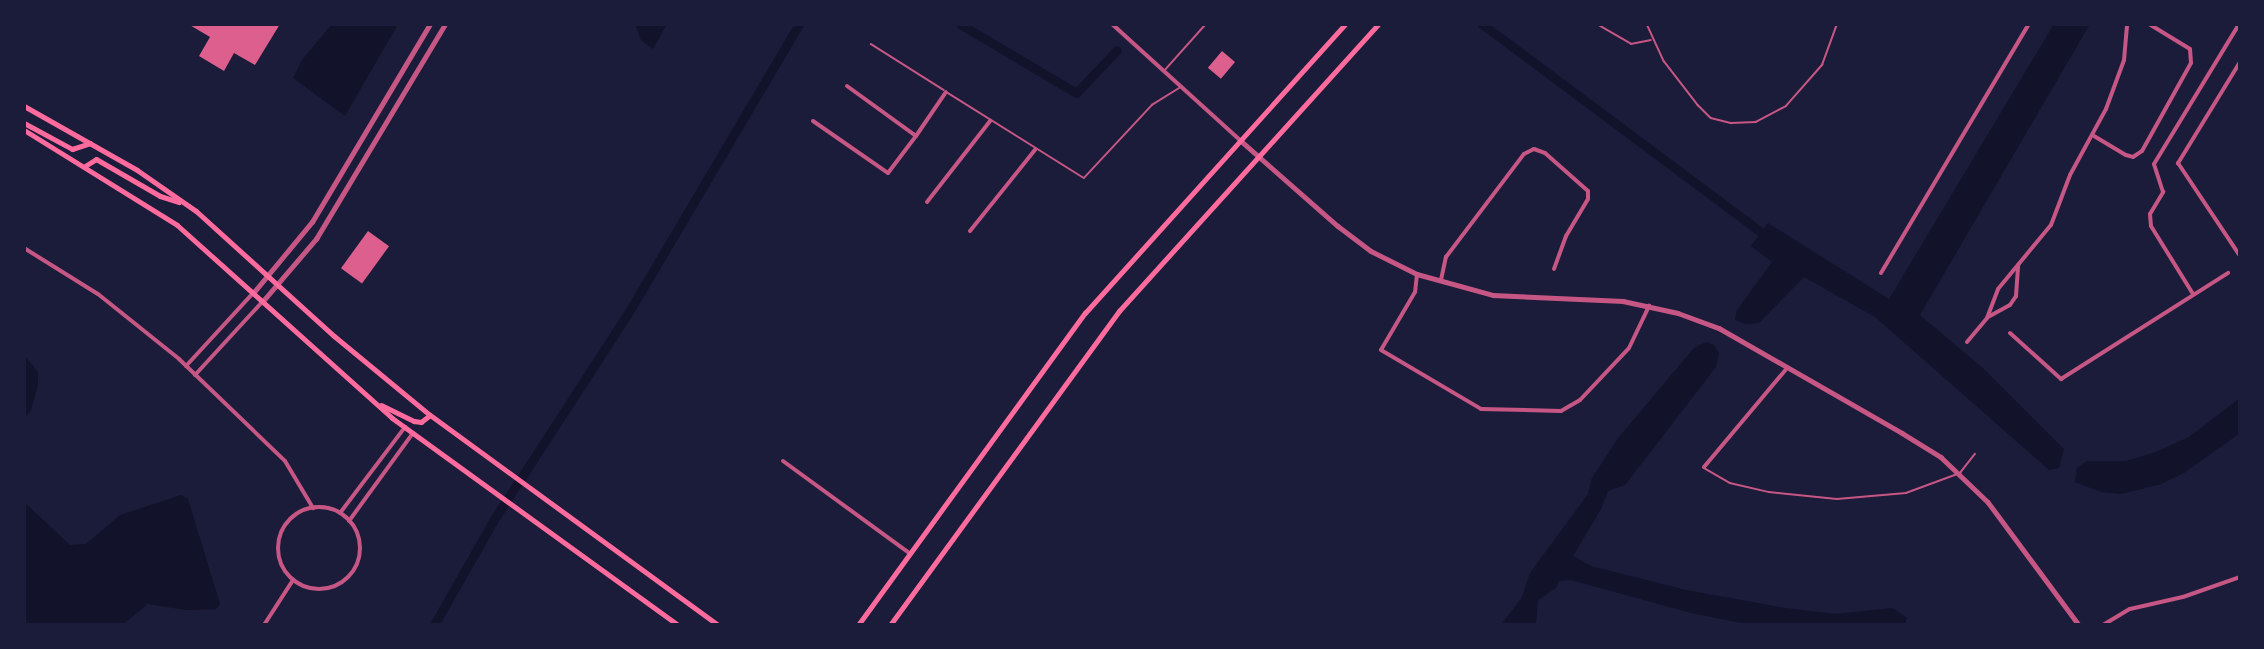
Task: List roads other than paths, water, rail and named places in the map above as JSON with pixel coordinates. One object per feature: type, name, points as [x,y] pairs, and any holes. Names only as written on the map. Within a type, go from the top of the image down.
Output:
[{"type":"main road","points":[[858,625],[1085,312],[1345,24]]},
{"type":"main road","points":[[890,625],[1096,340],[1378,24]]},
{"type":"main road","points":[[24,106],[186,204],[269,275],[334,336],[430,415],[718,625]]},
{"type":"main road","points":[[24,123],[72,149],[90,144]]},
{"type":"main road","points":[[24,130],[177,225],[375,403],[405,427],[678,625]]},
{"type":"main road","points":[[85,166],[96,159],[160,196],[186,204]]},
{"type":"main road","points":[[375,403],[414,421],[421,422],[430,415]]},
{"type":"street","points":[[186,366],[269,275],[312,222],[430,24]]},
{"type":"street","points":[[195,375],[280,285],[333,213],[446,24]]},
{"type":"street","points":[[1112,24],[1258,156],[1361,244],[1417,274],[1493,295],[1623,301],[1649,306],[1719,328],[1902,433],[1960,473],[2007,524],[2079,625]]},
{"type":"street","points":[[1881,273],[2029,24]]},
{"type":"street","points":[[1967,342],[1987,318],[1998,289],[2051,225],[2070,176],[2094,136],[2124,60],[2127,24]]},
{"type":"street","points":[[2094,136],[2126,155],[2133,157],[2142,151],[2191,63],[2190,49],[2150,24]]},
{"type":"street","points":[[2193,294],[2151,226],[2150,214],[2163,192],[2154,164],[2239,24]]},
{"type":"street","points":[[2240,62],[2178,163],[2240,256]]},
{"type":"street","points":[[847,86],[916,136]]},
{"type":"street","points":[[813,121],[888,173],[946,92]]},
{"type":"street","points":[[927,202],[990,121]]},
{"type":"street","points":[[1441,280],[1446,257],[1524,154],[1534,149],[1545,153],[1588,191],[1588,199],[1566,236],[1554,269]]},
{"type":"street","points":[[970,231],[1035,150]]},
{"type":"street","points":[[24,248],[98,294],[186,366],[285,461],[313,508]]},
{"type":"street","points":[[1987,318],[2010,305],[2016,296],[2018,265]]},
{"type":"street","points":[[2010,333],[2061,379],[2228,273]]},
{"type":"street","points":[[1417,274],[1415,292],[1381,350],[1481,409],[1561,411],[1580,400],[1629,348],[1649,306]]},
{"type":"street","points":[[1704,467],[1787,368]]},
{"type":"street","points":[[340,513],[405,427]]},
{"type":"street","points":[[350,521],[413,433]]},
{"type":"street","points":[[783,461],[909,553]]},
{"type":"street","points":[[313,508],[340,513],[350,521],[360,549],[348,577],[321,589],[292,580],[280,560],[280,536],[292,517],[313,508]]},
{"type":"street","points":[[2103,625],[2130,609],[2183,597],[2240,577]]},
{"type":"street","points":[[264,625],[292,580]]},
{"type":"lane","points":[[1165,70],[1206,24]]},
{"type":"lane","points":[[1597,24],[1631,44],[1653,40]]},
{"type":"lane","points":[[1647,24],[1653,40],[1698,105],[1711,118],[1731,123],[1756,122],[1786,106],[1822,65],[1837,24]]},
{"type":"lane","points":[[871,44],[1035,150],[1084,178],[1152,105],[1182,85]]},
{"type":"lane","points":[[1704,467],[1731,483],[1769,492],[1837,500],[1906,493],[1960,473],[1975,454]]},
{"type":"waterway","points":[[434,625],[493,521],[627,315],[799,24]]},
{"type":"waterway","points":[[960,24],[1076,93],[1117,50]]},
{"type":"waterway","points":[[1482,24],[1770,239]]}]
